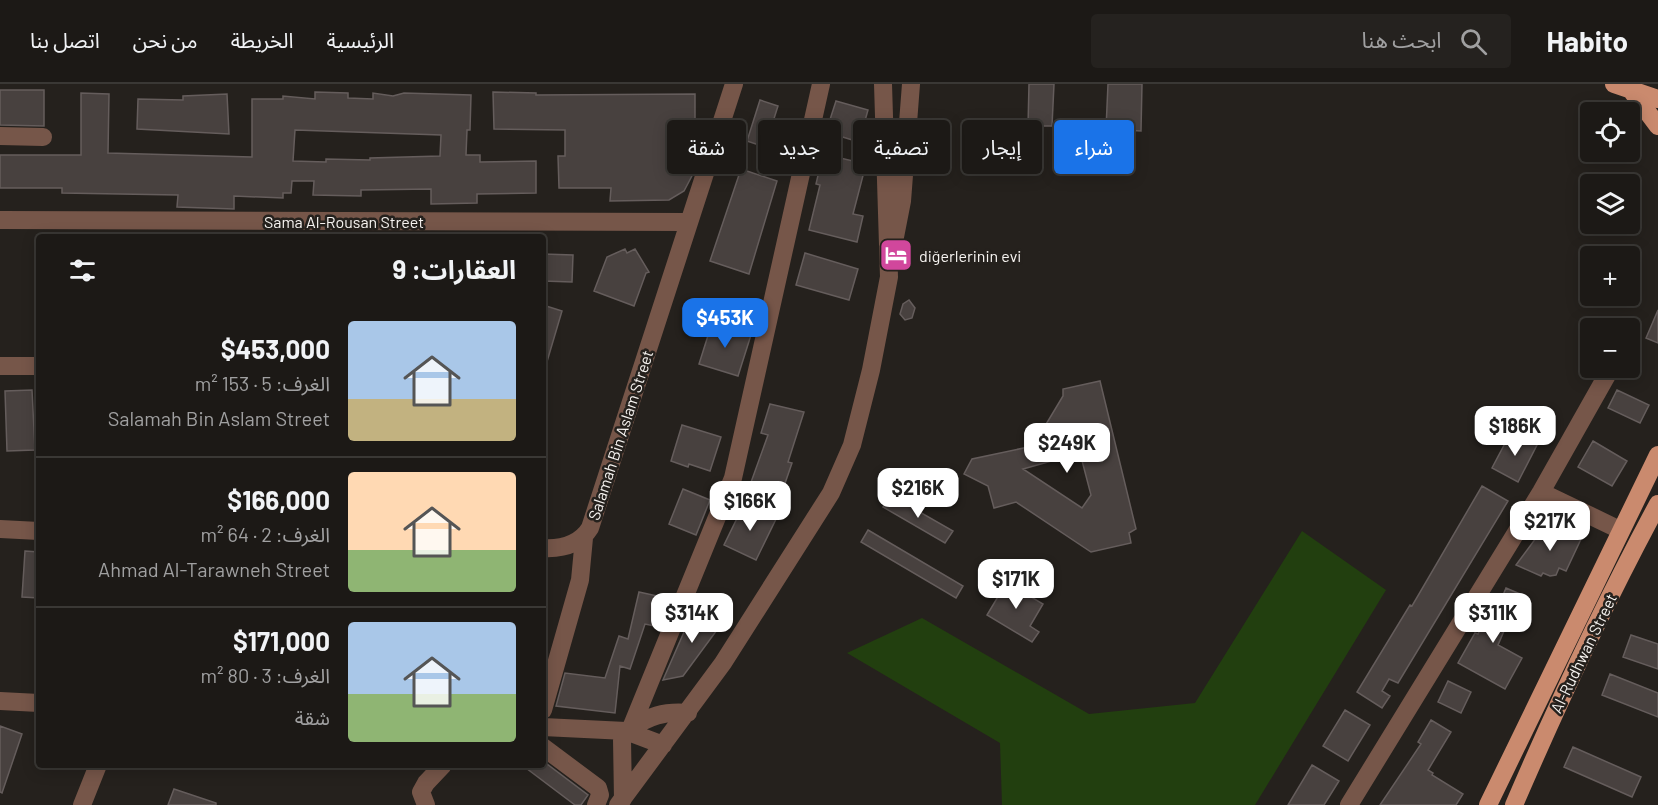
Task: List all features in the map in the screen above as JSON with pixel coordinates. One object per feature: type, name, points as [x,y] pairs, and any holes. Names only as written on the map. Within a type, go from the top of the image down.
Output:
[{"type":"main road","points":[[1623,87],[1658,99]]},
{"type":"main road","points":[[1623,87],[1658,126]]},
{"type":"main road","points":[[1488,805],[1658,455]]},
{"type":"main road","name":"Al-Rudhwan Street","points":[[1514,805],[1547,728],[1630,556],[1658,504]]},
{"type":"street","name":"Salamah Bin Aslam Street","points":[[546,548],[561,548],[584,538],[593,519],[734,84]]},
{"type":"street","points":[[621,802],[624,732],[733,478],[820,84]]},
{"type":"street","points":[[883,84],[889,264]]},
{"type":"street","points":[[621,802],[688,713],[753,617],[842,473],[852,445],[871,370],[883,310],[889,264],[902,201],[911,84]]},
{"type":"street","points":[[0,136],[44,137]]},
{"type":"street","name":"Sama Al-Rousan Street","points":[[0,220],[513,229],[688,222]]},
{"type":"street","points":[[0,366],[36,366]]},
{"type":"street","points":[[1349,805],[1542,492],[1605,378]]},
{"type":"street","points":[[1542,492],[1620,530]]},
{"type":"street","points":[[0,529],[36,531]]},
{"type":"street","points":[[546,699],[580,580],[584,538]]},
{"type":"street","points":[[0,701],[36,703]]},
{"type":"street","points":[[624,732],[643,720],[663,713],[688,713]]},
{"type":"street","points":[[546,727],[624,732],[658,750]]},
{"type":"street","points":[[546,749],[598,788],[600,795],[596,805]]},
{"type":"street","points":[[82,805],[97,768]]},
{"type":"street","points":[[426,805],[421,792],[440,768]]},
{"type":"green space","points":[[1302,531],[1386,590],[1255,805],[1002,805],[1000,743],[847,653],[922,618],[1089,714],[1195,703]]},
{"type":"building","points":[[1029,84],[1054,84],[1052,126],[1042,126],[1042,120],[1028,120]]},
{"type":"building","points":[[1108,84],[1142,84],[1141,131],[1134,131],[1134,120],[1106,120]]},
{"type":"building","points":[[0,90],[44,90],[44,126],[0,125]]},
{"type":"building","points":[[315,92],[348,93],[348,98],[373,99],[373,93],[393,96],[404,93],[471,95],[470,130],[467,130],[466,155],[480,155],[480,162],[536,161],[536,193],[477,194],[477,203],[431,204],[431,189],[361,190],[361,196],[313,195],[314,181],[292,181],[291,193],[283,193],[283,198],[234,196],[234,209],[177,207],[178,195],[62,193],[62,188],[0,188],[0,155],[81,155],[81,93],[109,94],[108,153],[252,157],[252,99],[283,99],[283,96],[315,99]],"holes":[[[295,130],[441,135],[440,156],[370,158],[370,160],[326,159],[326,162],[293,161]]]},
{"type":"building","points":[[493,92],[536,93],[536,95],[695,94],[695,120],[667,120],[667,174],[693,174],[684,191],[669,200],[610,201],[611,188],[559,188],[558,156],[565,156],[565,130],[494,129]]},
{"type":"building","points":[[227,94],[229,134],[137,129],[138,99],[183,100],[183,96]]},
{"type":"building","points":[[760,100],[778,106],[774,120],[758,120],[758,145],[747,141]]},
{"type":"building","points":[[836,101],[868,110],[865,120],[853,120],[853,140],[841,137],[841,120],[830,120]]},
{"type":"building","points":[[841,158],[853,161],[853,174],[863,174],[853,214],[863,216],[857,242],[809,230],[820,185],[816,184],[818,174],[841,174]]},
{"type":"building","points":[[746,171],[777,181],[749,274],[710,261],[739,174],[746,174]]},
{"type":"building","points":[[625,249],[627,253],[635,249],[649,272],[646,273],[634,306],[594,291],[607,257]]},
{"type":"building","points":[[805,253],[858,269],[849,300],[796,285]]},
{"type":"building","points":[[546,254],[573,255],[572,282],[546,281]]},
{"type":"building","points":[[909,300],[915,308],[912,318],[905,320],[900,314],[903,304]]},
{"type":"building","points":[[546,306],[562,311],[546,365]]},
{"type":"building","points":[[1658,310],[1658,343],[1646,338]]},
{"type":"building","points":[[712,323],[751,335],[738,376],[699,364]]},
{"type":"building","points":[[1100,381],[1136,529],[1129,533],[1131,543],[1091,552],[1016,502],[994,508],[988,486],[964,474],[972,459],[1033,446],[1063,396],[1063,389]],"holes":[[[1080,453],[1091,495],[1082,508],[1023,469]]]},
{"type":"building","points":[[32,390],[35,450],[7,451],[5,391]]},
{"type":"building","points":[[1617,390],[1649,405],[1640,423],[1608,408]]},
{"type":"building","points":[[770,404],[804,412],[788,462],[792,463],[781,495],[750,485],[768,435],[761,433]]},
{"type":"building","points":[[682,425],[721,437],[710,471],[671,461]]},
{"type":"building","points":[[1511,432],[1537,445],[1518,482],[1492,468]]},
{"type":"building","points":[[1593,441],[1627,461],[1612,486],[1578,467]]},
{"type":"building","points":[[1482,486],[1508,501],[1398,683],[1389,679],[1382,691],[1390,696],[1382,708],[1357,692],[1410,605],[1412,606]]},
{"type":"building","points":[[683,489],[710,500],[696,535],[669,524]]},
{"type":"building","points":[[890,495],[953,531],[945,543],[883,507]]},
{"type":"building","points":[[744,504],[776,519],[756,560],[724,545]]},
{"type":"building","points":[[1547,523],[1581,539],[1566,571],[1559,568],[1556,575],[1550,576],[1543,573],[1541,576],[1516,565]]},
{"type":"building","points":[[868,530],[963,586],[956,598],[861,542]]},
{"type":"building","points":[[25,551],[36,552],[36,598],[22,597]]},
{"type":"building","points":[[1003,580],[1043,604],[1030,626],[1039,632],[1032,642],[987,615],[999,595],[995,593]]},
{"type":"building","points":[[1506,588],[1520,594],[1498,645],[1522,658],[1505,689],[1458,663],[1475,633],[1478,634],[1491,604],[1493,605],[1497,598],[1501,600]]},
{"type":"building","points":[[639,592],[662,597],[655,626],[645,624],[630,669],[620,666],[615,713],[556,706],[565,673],[605,678],[619,636],[628,639]]},
{"type":"building","points":[[695,607],[720,626],[683,676],[663,680]]},
{"type":"building","points":[[1631,635],[1658,644],[1658,669],[1623,657]]},
{"type":"building","points":[[1610,674],[1658,693],[1658,717],[1602,695]]},
{"type":"building","points":[[1448,681],[1471,692],[1461,713],[1438,702]]},
{"type":"building","points":[[1345,710],[1370,725],[1348,761],[1323,746]]},
{"type":"building","points":[[1431,720],[1451,732],[1428,770],[1433,773],[1432,775],[1463,794],[1456,805],[1380,805],[1421,744],[1418,742]]},
{"type":"building","points":[[0,726],[22,734],[2,793],[0,792]]},
{"type":"building","points":[[1573,747],[1641,777],[1632,797],[1564,767]]},
{"type":"building","points":[[546,763],[588,795],[581,805],[575,805],[526,768],[546,768]]},
{"type":"building","points":[[1312,765],[1339,781],[1324,805],[1288,805]]},
{"type":"building","points":[[174,789],[216,803],[216,805],[168,805]]},
{"type":"place","name":"diğerlerinin evi","points":[[896,255]]}]
